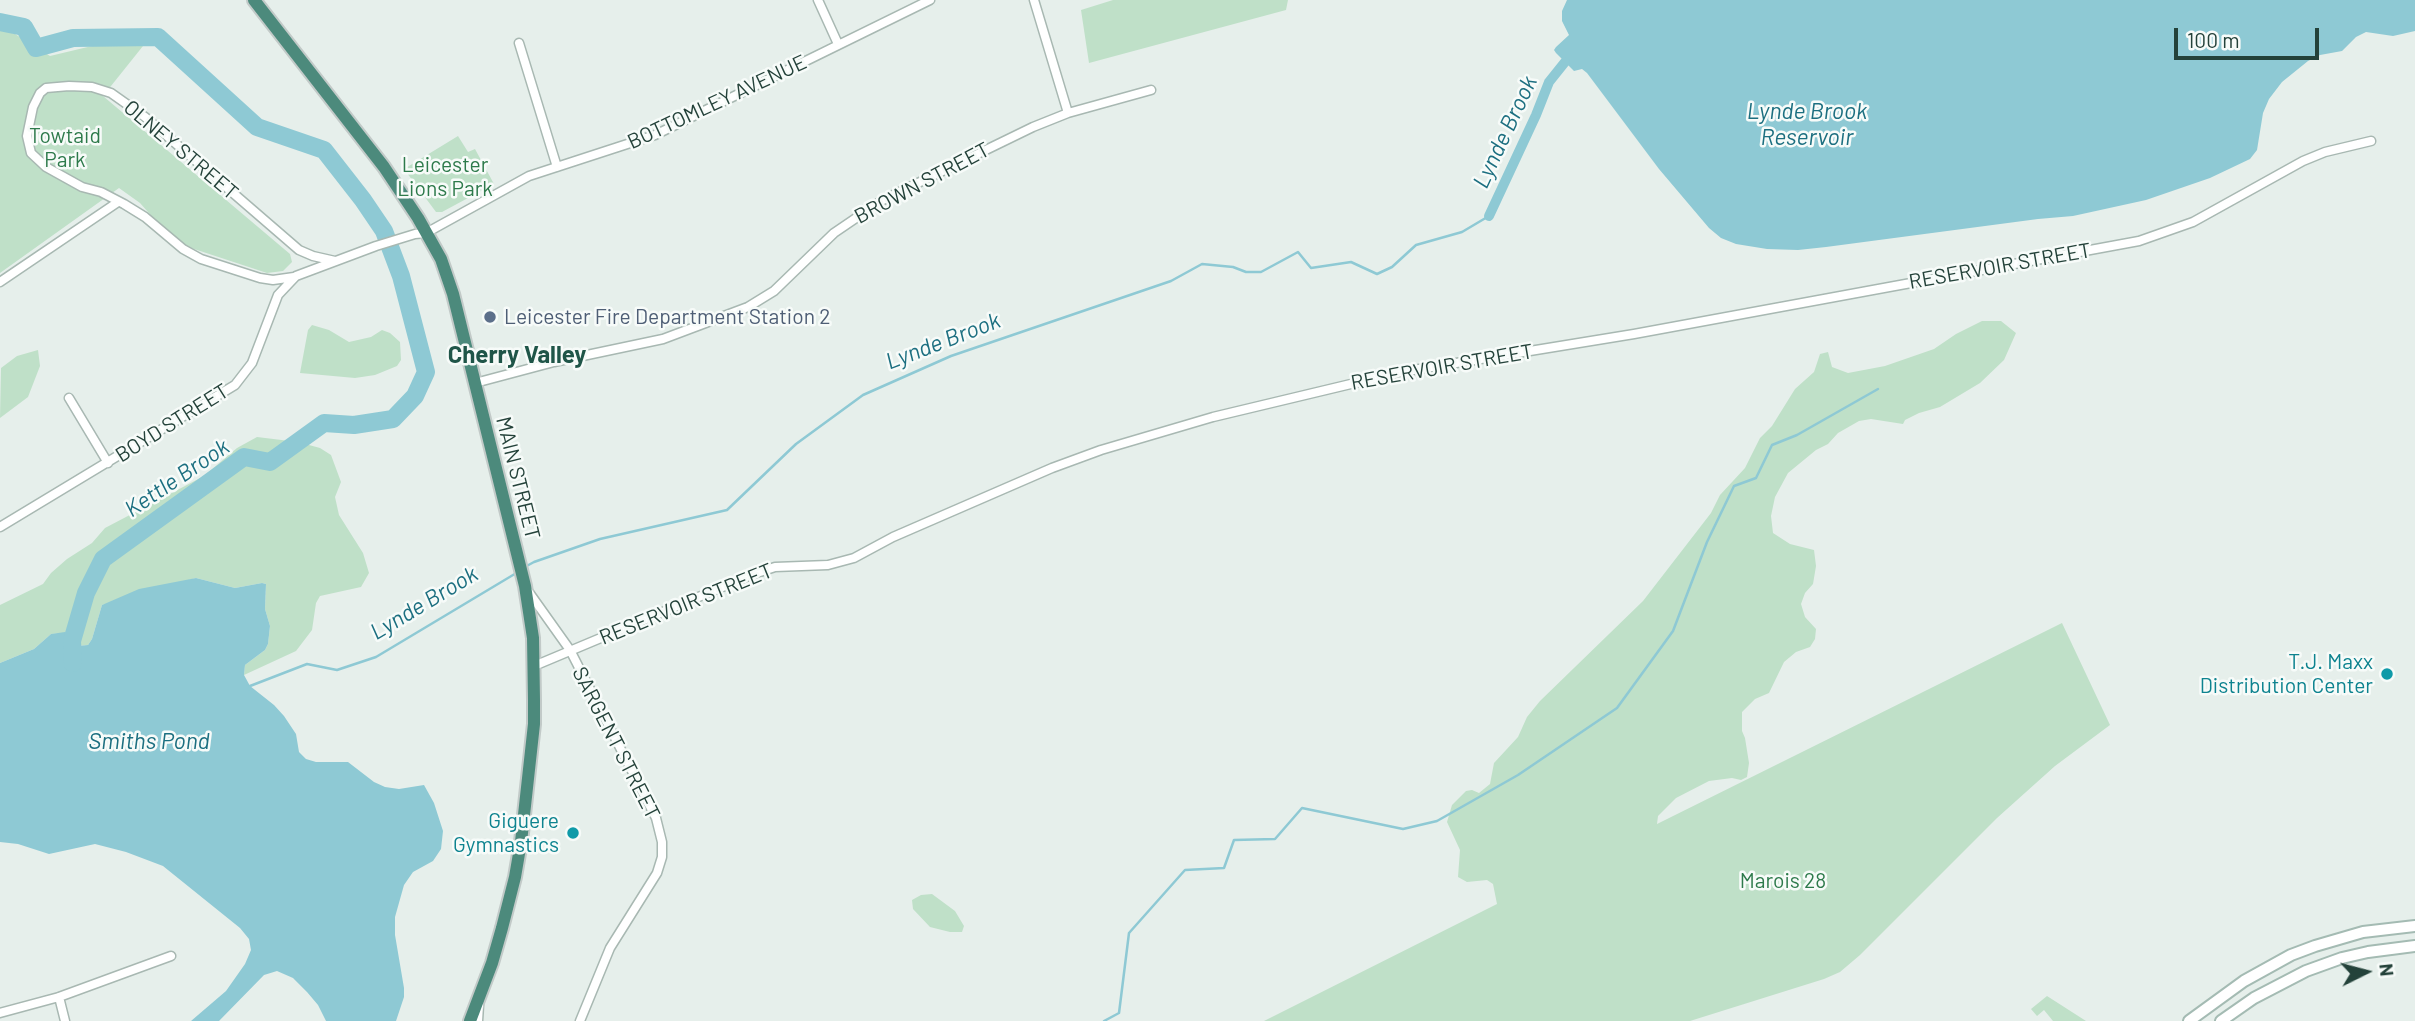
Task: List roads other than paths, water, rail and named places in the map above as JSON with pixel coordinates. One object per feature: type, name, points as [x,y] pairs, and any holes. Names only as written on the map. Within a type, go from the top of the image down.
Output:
[{"type":"highway","name":"MAIN STREET","points":[[254,0],[384,167],[426,233],[447,276],[524,580],[531,622],[534,666],[533,736],[515,877],[492,963],[470,1021]]},
{"type":"main road","points":[[2189,1021],[2244,981],[2291,955],[2363,932],[2415,926]]},
{"type":"main road","points":[[2221,1021],[2273,987],[2315,967],[2368,952],[2415,946]]},
{"type":"street","points":[[818,0],[838,44]]},
{"type":"street","name":"BOTTOMLEY AVENUE","points":[[296,276],[395,240],[426,233],[515,182],[655,135],[930,0]]},
{"type":"street","points":[[1034,0],[1068,113]]},
{"type":"street","points":[[519,43],[557,167]]},
{"type":"street","name":"OLNEY STREET","points":[[296,276],[273,280],[260,278],[201,258],[183,249],[145,217],[101,192],[82,187],[46,167],[31,153],[27,136],[28,124],[37,99],[46,88],[69,86],[92,87],[120,98],[299,250],[335,261]]},
{"type":"street","name":"BROWN STREET","points":[[475,383],[554,362],[659,341],[758,303],[834,233],[869,208],[1009,137],[1068,113],[1151,90]]},
{"type":"street","name":"RESERVOIR STREET","points":[[534,666],[771,568],[828,565],[854,558],[893,537],[1077,458],[1224,414],[1401,372],[1634,334],[2139,241],[2193,222],[2225,206],[2268,178],[2303,161],[2338,148],[2371,141]]},
{"type":"street","points":[[0,282],[118,202]]},
{"type":"street","name":"BOYD STREET","points":[[0,527],[226,392],[240,381],[252,363],[275,300],[286,284],[296,276]]},
{"type":"street","points":[[69,398],[108,463]]},
{"type":"street","name":"SARGENT STREET","points":[[524,580],[570,650],[656,818],[663,849],[657,873],[610,948],[580,1021]]},
{"type":"street","points":[[0,1013],[59,997],[171,956]]},
{"type":"street","points":[[59,997],[65,1021]]},
{"type":"street","points":[[478,1021],[479,999]]},
{"type":"water","name":"Lynde Brook Reservoir","points":[[1567,0],[2415,0],[2415,31],[2393,36],[2366,32],[2356,37],[2342,51],[2320,55],[2308,61],[2282,82],[2269,99],[2263,113],[2257,150],[2250,159],[2210,178],[2146,200],[2073,216],[1826,247],[1767,249],[1736,244],[1721,238],[1709,228],[1659,169],[1587,73],[1582,69],[1574,71],[1556,53],[1556,47],[1569,35],[1562,21],[1562,11]]},
{"type":"water","name":"Smiths Pond","points":[[196,578],[235,588],[266,584],[265,609],[270,626],[268,644],[265,650],[245,665],[244,675],[250,686],[284,716],[296,734],[299,752],[306,759],[316,762],[348,762],[385,787],[399,789],[424,785],[434,803],[443,831],[441,849],[433,861],[413,872],[404,885],[395,917],[395,935],[404,988],[404,997],[396,1021],[326,1021],[307,992],[293,978],[277,971],[264,975],[219,1021],[191,1021],[226,991],[245,964],[251,950],[249,939],[240,928],[163,866],[126,852],[95,844],[49,854],[18,844],[0,842],[0,663],[34,649],[51,634],[65,632],[77,646],[88,645],[102,605],[139,589]]},
{"type":"waterway","name":"Kettle Brook","points":[[0,22],[24,27],[36,48],[73,38],[158,37],[257,127],[324,150],[384,231],[401,276],[426,372],[415,396],[393,419],[354,425],[324,423],[270,462],[244,457],[103,559],[86,593],[72,641],[73,663]]},
{"type":"waterway","name":"Lynde Brook","points":[[1489,216],[1549,82],[1565,62]]},
{"type":"waterway","name":"Lynde Brook","points":[[523,568],[600,539],[727,510],[796,444],[863,395],[951,356],[1171,281],[1202,264],[1261,272],[1298,252],[1311,268],[1351,262],[1377,274],[1392,267],[1416,245],[1462,232],[1489,216]]},
{"type":"waterway","points":[[1104,1021],[1119,1013],[1129,933],[1185,870],[1224,868],[1234,840],[1275,839],[1302,808],[1403,829],[1437,821],[1518,775],[1617,708],[1673,631],[1707,542],[1734,486],[1756,478],[1772,445],[1797,435],[1878,389]]},
{"type":"waterway","name":"Lynde Brook","points":[[249,689],[250,686],[307,664],[337,670],[376,657],[518,572]]},
{"type":"place","name":"Leicester Fire Department Station 2","points":[[490,317]]},
{"type":"place","name":"T.J. Maxx Distribution Center","points":[[2387,674]]},
{"type":"place","name":"Giguere Gymnastics","points":[[573,833]]},
{"type":"district","name":"Cherry Valley","points":[[517,355]]},
{"type":"park label","name":"Towtaid Park","points":[[65,148]]},
{"type":"park label","name":"Leicester Lions Park","points":[[445,177]]},
{"type":"park label","name":"Marois 28","points":[[1783,881]]}]
